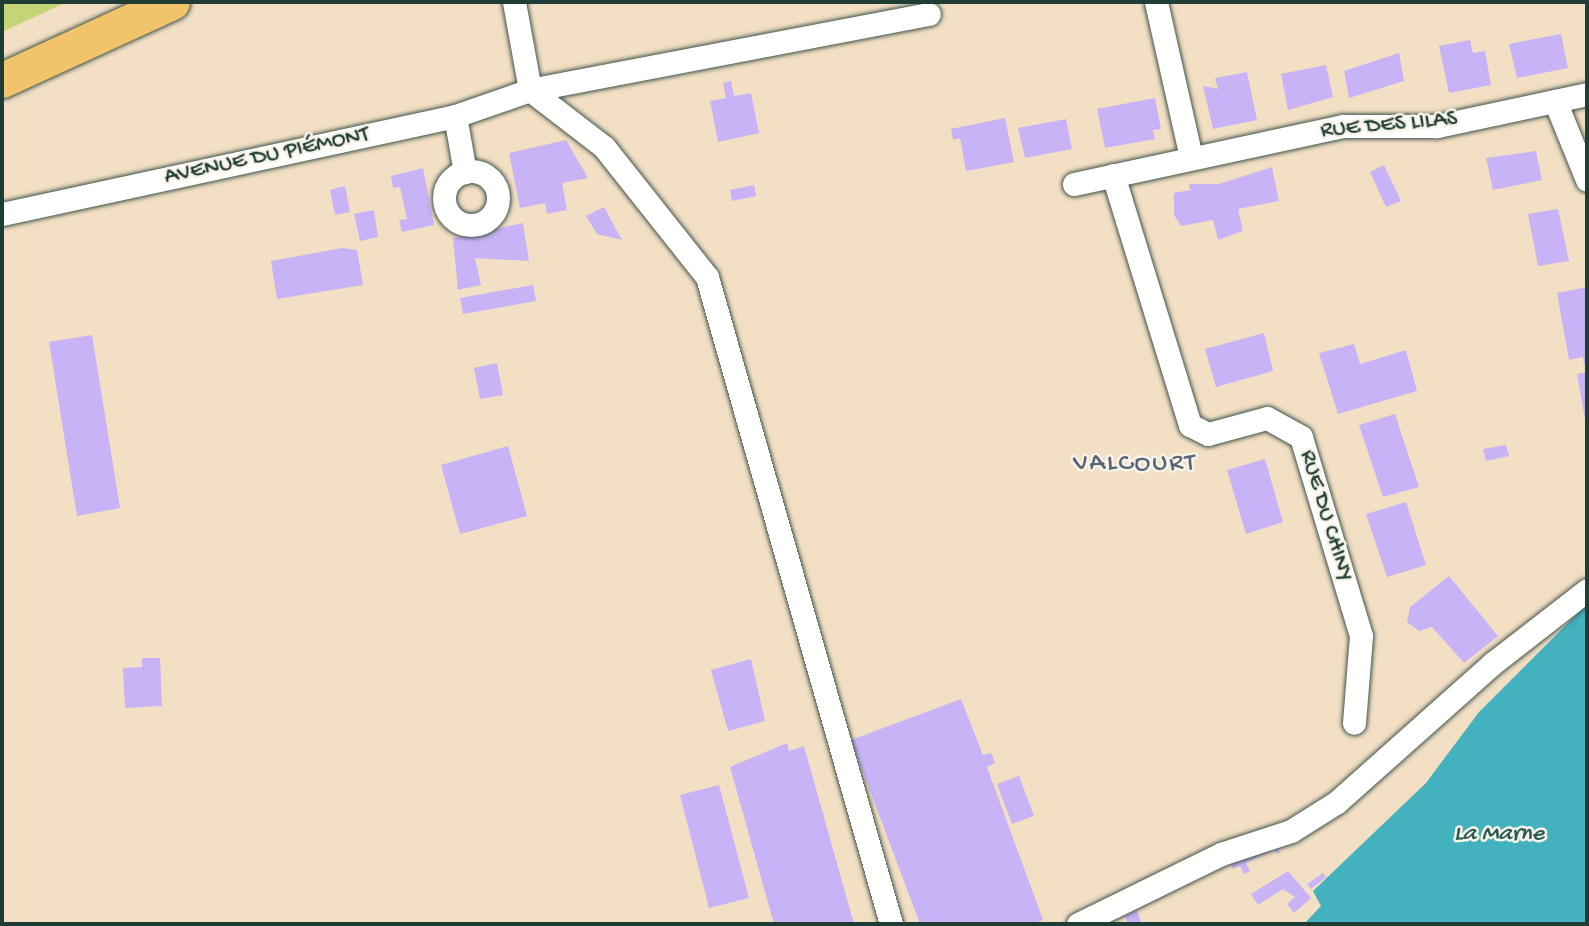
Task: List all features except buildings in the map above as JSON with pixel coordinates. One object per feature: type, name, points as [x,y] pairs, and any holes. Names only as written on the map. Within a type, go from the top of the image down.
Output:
[{"type":"main road","points":[[2,79],[172,2]]},
{"type":"street","points":[[514,2],[530,90],[604,147],[707,277],[891,924]]},
{"type":"street","points":[[1156,2],[1191,158]]},
{"type":"street","name":"AVENUE DU PIÉMONT","points":[[2,214],[455,116],[530,90],[929,14]]},
{"type":"street","name":"RUE DES LILAS","points":[[1074,184],[1343,125],[1437,126],[1587,94]]},
{"type":"street","points":[[1555,101],[1587,180]]},
{"type":"street","points":[[455,116],[465,172]]},
{"type":"street","name":"RUE DU CHINY","points":[[1113,175],[1189,425],[1208,434],[1267,418],[1301,437],[1361,636],[1354,723]]},
{"type":"street","points":[[1078,924],[1221,854],[1291,831],[1337,802],[1493,663],[1587,590]]},
{"type":"green space","points":[[2,2],[67,2],[2,32]]},
{"type":"water","name":"La Marne","points":[[1587,604],[1587,924],[1304,924],[1321,906],[1313,891],[1426,783],[1479,712]]},
{"type":"district","name":"VALCOURT","points":[[1135,465]]}]
